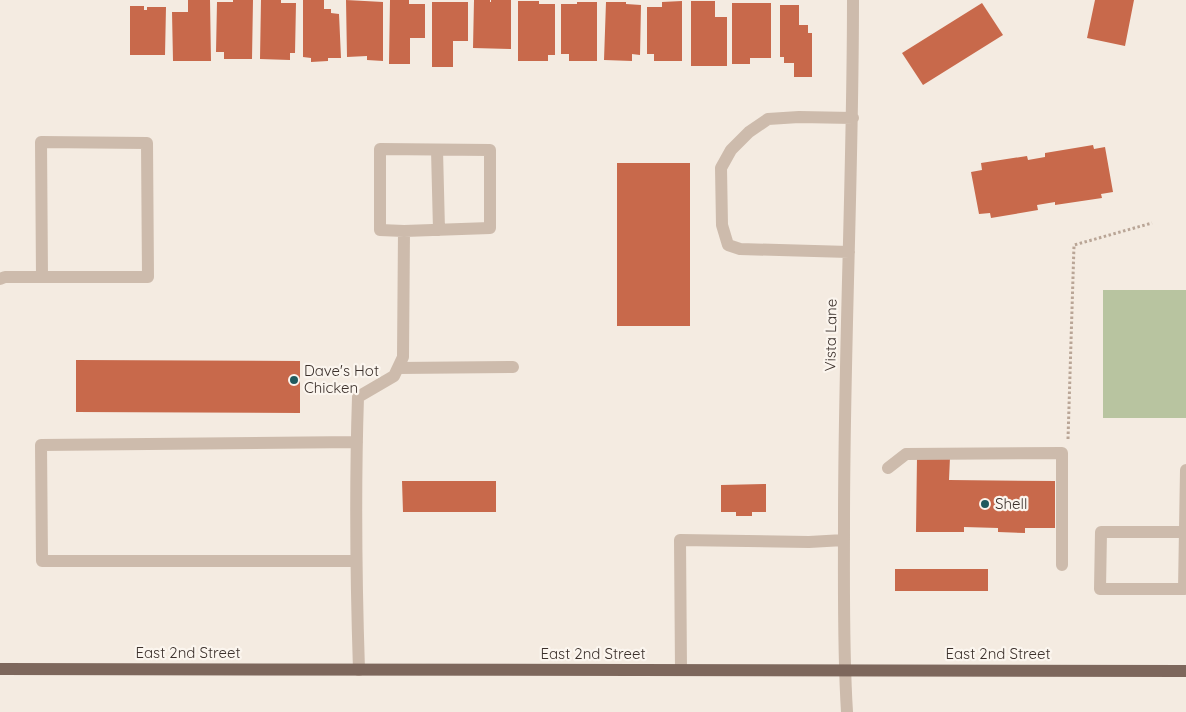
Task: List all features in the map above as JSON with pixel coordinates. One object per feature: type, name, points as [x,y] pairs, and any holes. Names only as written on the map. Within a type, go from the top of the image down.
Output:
[{"type":"main road","name":"East 2nd Street","points":[[0,669],[1186,671]]},
{"type":"street","name":"Vista Lane","points":[[847,712],[844,670],[844,468],[853,118],[853,0]]},
{"type":"street","points":[[849,252],[740,249],[728,245],[722,225],[721,168],[731,150],[749,132],[768,119],[799,117],[853,118]]},
{"type":"street","points":[[0,279],[148,278],[147,143],[41,142],[42,278]]},
{"type":"street","points":[[380,149],[437,150],[490,150],[490,228],[380,230],[380,149]]},
{"type":"street","points":[[437,150],[439,230]]},
{"type":"street","points":[[360,670],[356,561],[358,397],[394,376],[403,357],[404,231]]},
{"type":"street","points":[[398,368],[513,367]]},
{"type":"street","points":[[356,561],[42,561],[41,445],[357,442]]},
{"type":"street","points":[[888,468],[906,454],[1062,454],[1062,565]]},
{"type":"street","points":[[1185,532],[1101,532],[1100,589],[1185,590],[1186,470]]},
{"type":"street","points":[[681,670],[680,540],[809,542],[844,540]]},
{"type":"path","points":[[1062,454],[1068,440],[1074,245],[1152,223]]},
{"type":"green space","points":[[1103,290],[1186,290],[1186,418],[1103,418]]},
{"type":"building","points":[[188,0],[210,0],[211,61],[173,61],[172,12],[188,12]]},
{"type":"building","points":[[233,0],[253,0],[252,59],[224,59],[224,52],[216,52],[217,2],[233,2]]},
{"type":"building","points":[[261,0],[281,0],[281,3],[296,3],[295,53],[290,53],[290,60],[260,59]]},
{"type":"building","points":[[303,0],[324,0],[324,9],[331,9],[331,13],[339,14],[341,58],[328,58],[328,61],[311,62],[311,58],[303,57]]},
{"type":"building","points":[[346,0],[383,2],[383,61],[367,60],[367,56],[347,57]]},
{"type":"building","points":[[390,0],[409,0],[409,4],[425,4],[425,38],[410,38],[410,64],[389,64]]},
{"type":"building","points":[[474,0],[490,0],[491,2],[491,0],[511,0],[511,49],[473,48]]},
{"type":"building","points":[[1095,0],[1134,0],[1125,46],[1087,38]]},
{"type":"building","points":[[518,1],[539,1],[539,4],[555,4],[555,55],[548,55],[548,61],[518,61]]},
{"type":"building","points":[[682,1],[682,61],[654,61],[654,54],[647,54],[647,7],[662,7],[662,2]]},
{"type":"building","points":[[691,1],[715,1],[715,17],[727,17],[727,66],[691,66]]},
{"type":"building","points":[[432,2],[468,2],[468,41],[453,41],[453,67],[432,67]]},
{"type":"building","points":[[577,2],[597,2],[597,61],[569,61],[569,54],[561,54],[561,4],[577,4]]},
{"type":"building","points":[[606,2],[626,2],[626,4],[641,5],[640,55],[632,54],[632,61],[604,60]]},
{"type":"building","points":[[732,3],[771,3],[771,58],[750,58],[750,64],[732,64]]},
{"type":"building","points":[[982,3],[1003,35],[923,85],[902,53]]},
{"type":"building","points":[[780,5],[799,5],[799,25],[808,25],[808,33],[812,33],[812,77],[794,77],[794,63],[784,63],[784,57],[780,57]]},
{"type":"building","points":[[130,6],[144,6],[144,10],[147,10],[147,7],[166,7],[165,55],[130,55]]},
{"type":"building","points":[[1093,145],[1094,149],[1105,147],[1113,192],[1101,194],[1102,198],[1055,205],[1055,202],[1037,205],[1038,210],[991,218],[990,213],[979,214],[971,172],[982,170],[981,163],[1027,156],[1028,160],[1045,157],[1045,153]]},
{"type":"building","points":[[617,163],[690,163],[690,326],[617,326]]},
{"type":"building","points":[[76,360],[300,361],[300,413],[76,412]]},
{"type":"building","name":"Shell","points":[[917,457],[950,457],[949,480],[1055,481],[1055,528],[1025,528],[1025,533],[998,532],[998,528],[964,527],[964,532],[916,532]]},
{"type":"building","points":[[402,481],[496,481],[496,512],[403,512]]},
{"type":"building","points":[[766,484],[766,512],[752,512],[752,516],[736,516],[736,512],[721,512],[721,485]]},
{"type":"building","points":[[895,569],[988,569],[988,591],[895,591]]},
{"type":"place","name":"Dave's Hot Chicken","points":[[294,380]]},
{"type":"place","name":"Shell","points":[[985,504]]}]
